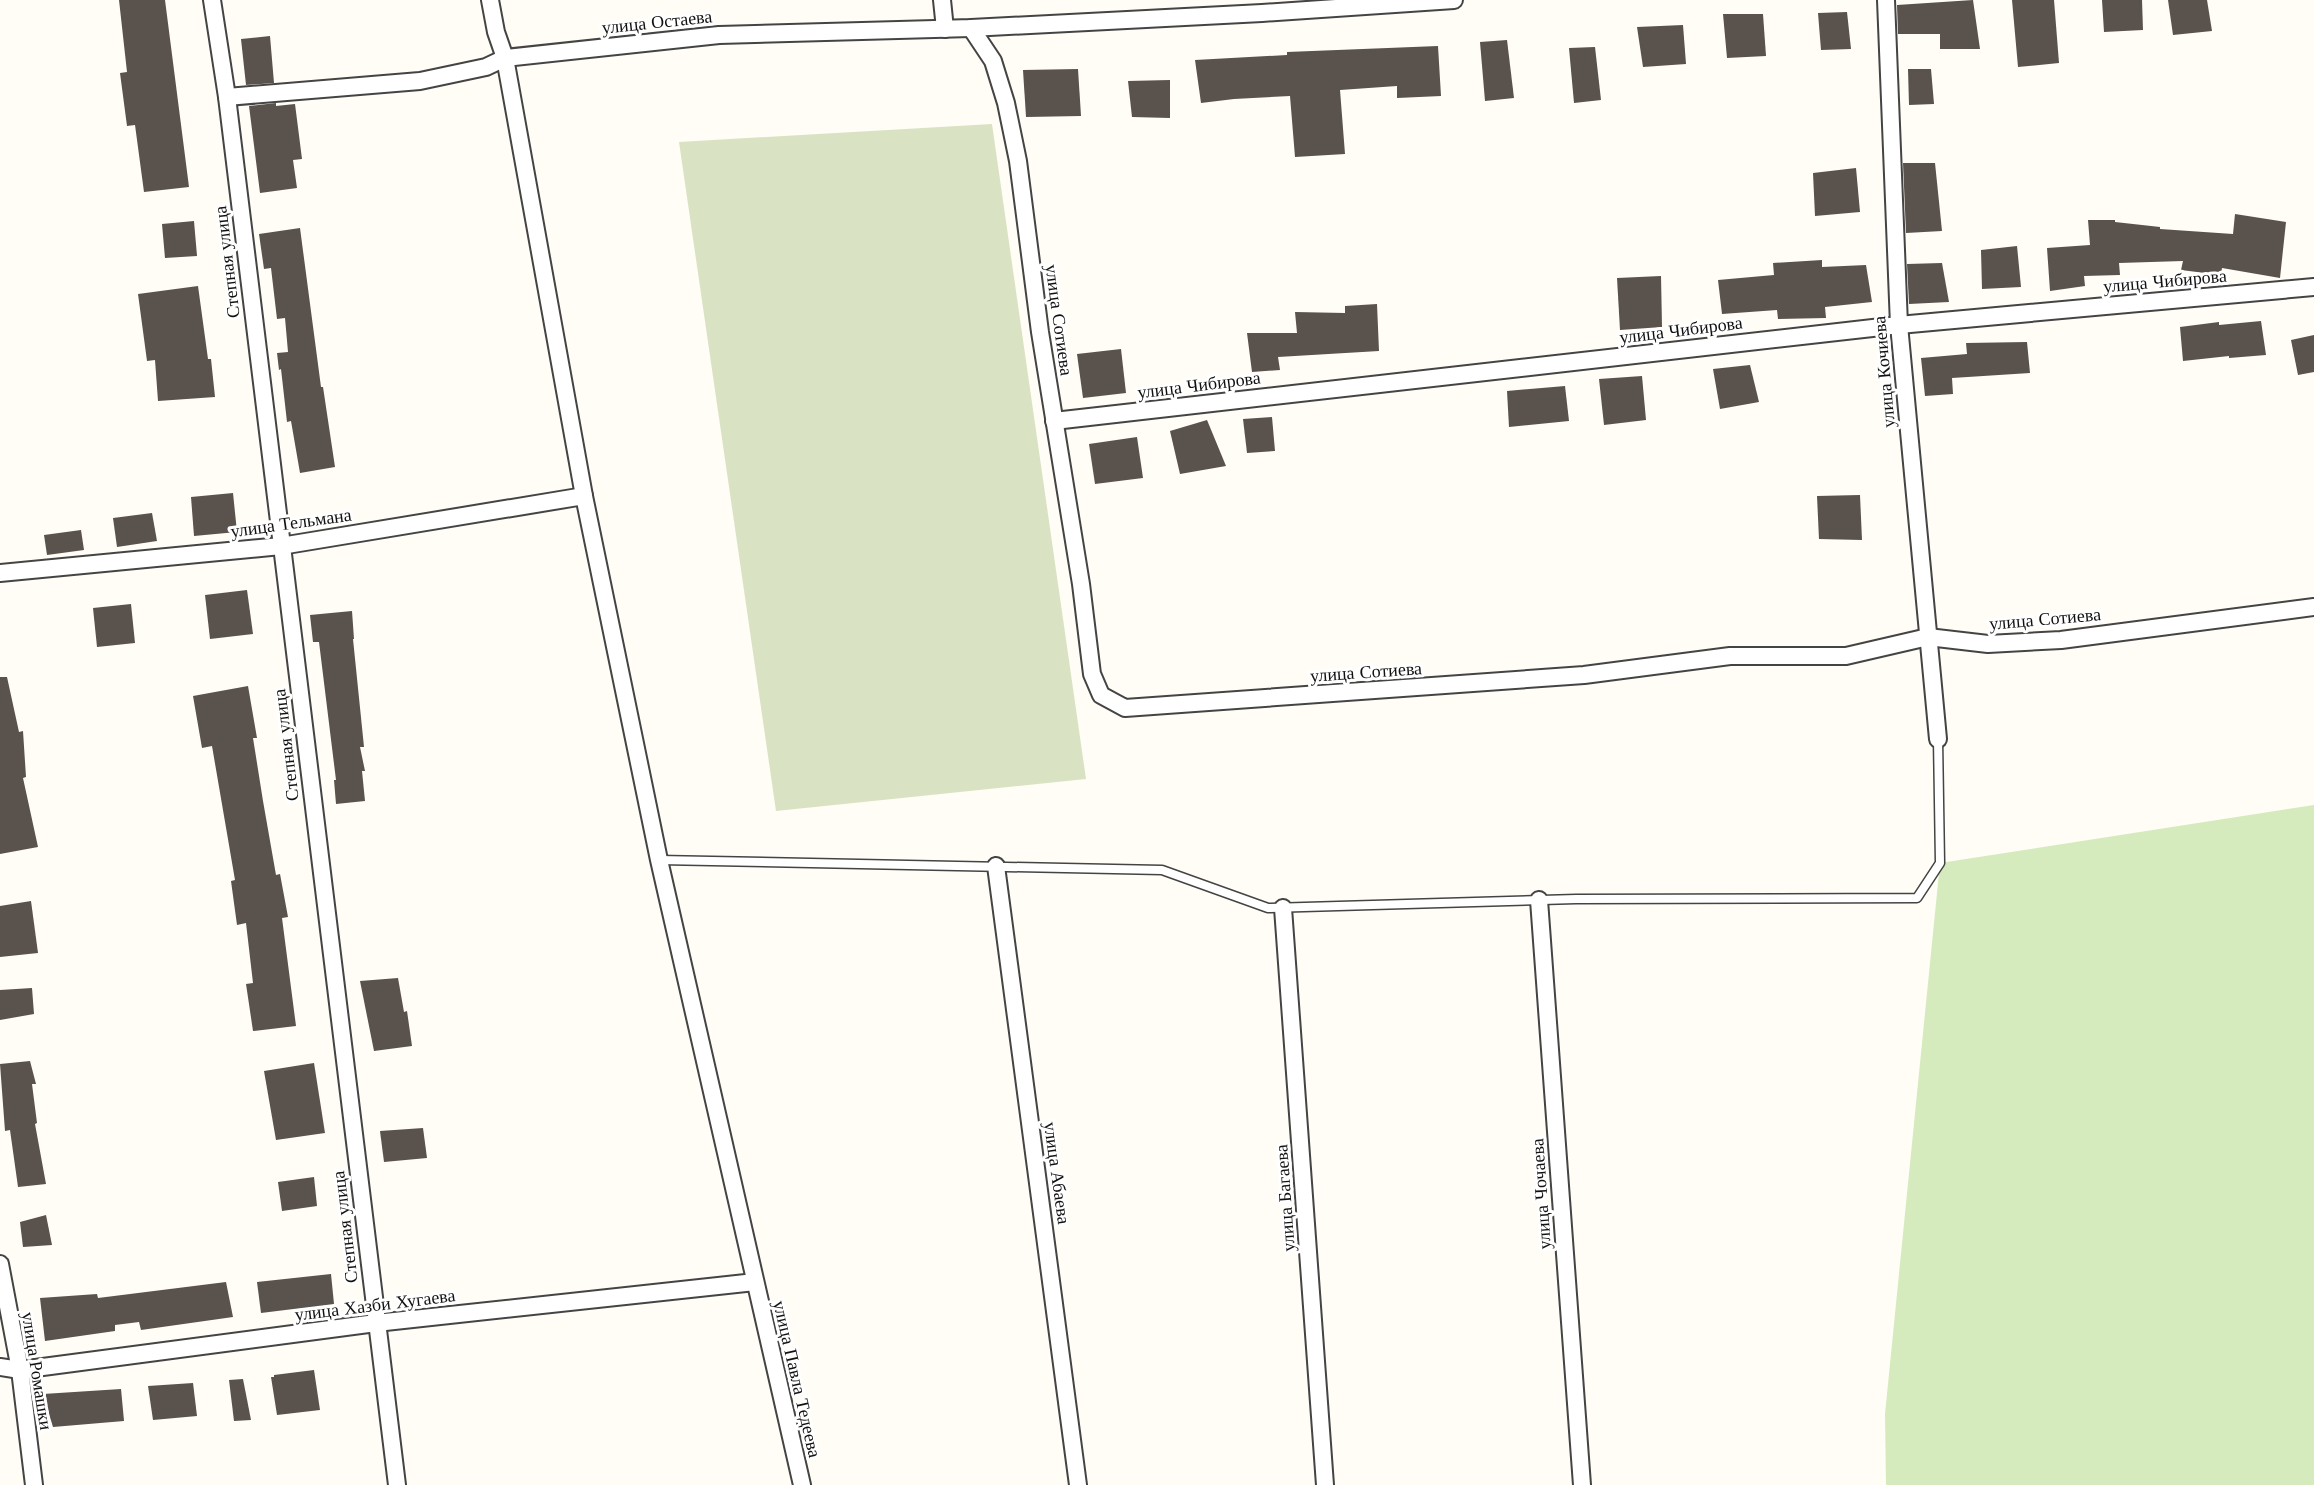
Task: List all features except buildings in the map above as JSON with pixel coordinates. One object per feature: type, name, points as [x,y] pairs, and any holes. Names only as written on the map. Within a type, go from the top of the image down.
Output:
[{"type":"street","name":"Степная улица","points":[[212,0],[227,97],[397,1485]]},
{"type":"street","name":"улица Павла Тедеева","points":[[490,0],[495,32],[505,58],[584,496],[659,860],[802,1485]]},
{"type":"street","points":[[942,0],[945,29]]},
{"type":"street","name":"улица Остаева","points":[[227,97],[420,81],[486,67],[505,58],[719,35],[971,28],[1262,7],[1454,0]]},
{"type":"street","name":"улица Кочиева","points":[[1886,0],[1899,325],[1938,739]]},
{"type":"street","name":"улица Сотиева","points":[[971,28],[993,61],[1006,103],[1018,161],[1040,332],[1081,584],[1092,674],[1101,695],[1125,708],[1584,675],[1730,656],[1846,656],[1928,637],[1988,644],[2061,640],[2314,607]]},
{"type":"street","name":"улица Чибирова","points":[[1054,421],[1899,325],[2314,287]]},
{"type":"street","name":"улица Тельмана","points":[[0,573],[281,546],[584,496]]},
{"type":"street","name":"улица Абаева","points":[[996,866],[1078,1485]]},
{"type":"street","name":"улица Чочаева","points":[[1539,900],[1582,1485]]},
{"type":"street","name":"улица Багаева","points":[[1283,908],[1325,1485]]},
{"type":"street","name":"улица Ромашки","points":[[0,1263],[20,1370],[34,1485]]},
{"type":"street","name":"улица Хазби Хугаева","points":[[0,1367],[20,1370],[376,1323],[755,1282]]},
{"type":"lane","points":[[659,860],[1162,870],[1268,908],[1539,900],[1917,898],[1940,863],[1938,739]]},
{"type":"green space","points":[[992,124],[1086,779],[776,811],[679,142]]},
{"type":"green space","points":[[2314,805],[2314,1485],[1886,1485],[1885,1414],[1940,863]]}]
